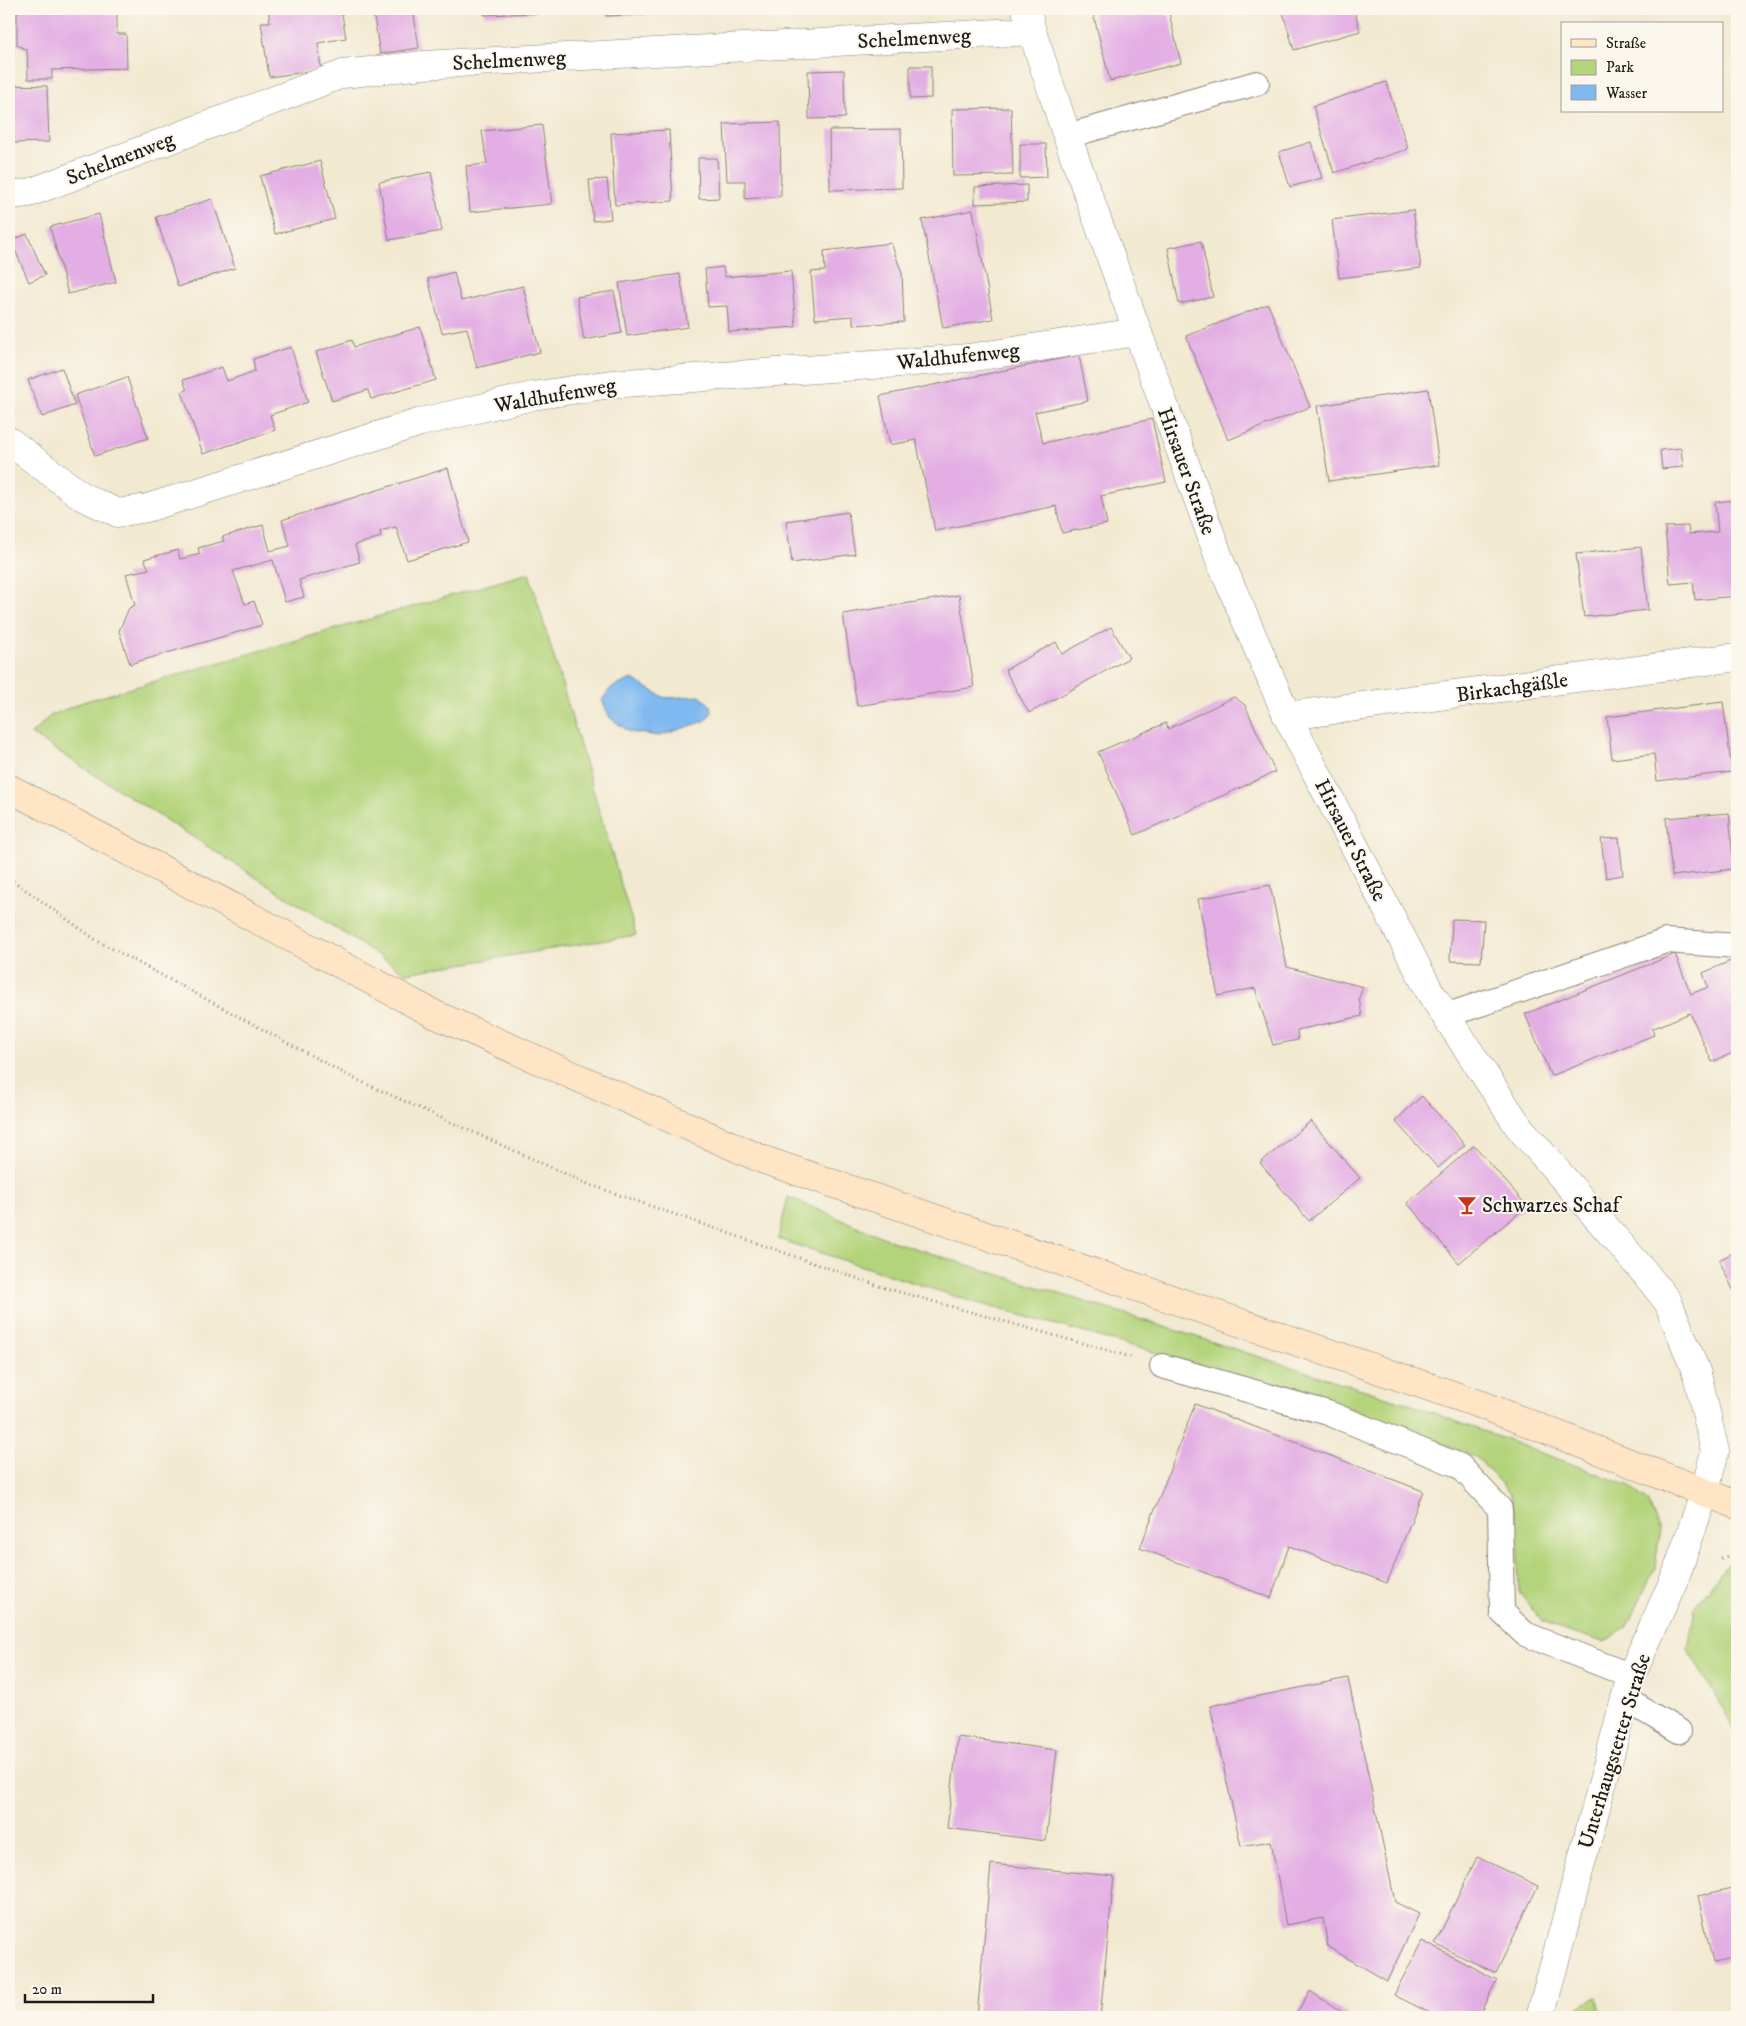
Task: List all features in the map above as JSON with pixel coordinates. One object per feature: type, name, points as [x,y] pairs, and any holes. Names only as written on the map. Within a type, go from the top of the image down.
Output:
[{"type":"main road","points":[[9,788],[434,1014],[764,1160],[1485,1406],[1737,1505]]},
{"type":"street","name":"Hirsauer Straße","points":[[1029,20],[1067,136],[1221,563],[1287,716],[1430,992],[1445,1016],[1519,1128],[1668,1302],[1697,1374],[1715,1451],[1705,1491]]},
{"type":"street","name":"Schelmenweg","points":[[9,195],[29,193],[343,74],[423,65],[1029,20]]},
{"type":"street","name":"Waldhufenweg","points":[[9,440],[83,497],[118,513],[147,508],[421,422],[533,396],[611,384],[968,358],[1138,332]]},
{"type":"street","name":"Birkachgäßle","points":[[1287,716],[1737,657]]},
{"type":"street","name":"Unterhaugstetter Straße","points":[[1540,2017],[1628,1688],[1676,1575],[1705,1491]]},
{"type":"lane","points":[[1067,136],[1257,83]]},
{"type":"lane","points":[[1445,1016],[1666,941],[1737,946]]},
{"type":"lane","points":[[1162,1366],[1328,1413],[1460,1466],[1500,1509],[1502,1612],[1524,1634],[1628,1688],[1678,1731]]},
{"type":"path","points":[[9,878],[96,940],[353,1078],[588,1184],[882,1287],[1162,1366]]},
{"type":"green space","points":[[529,573],[636,935],[406,973],[31,734],[50,716],[83,702]]},
{"type":"green space","points":[[788,1197],[892,1241],[1412,1405],[1628,1485],[1647,1501],[1660,1530],[1655,1568],[1626,1628],[1603,1642],[1542,1622],[1519,1592],[1517,1532],[1511,1494],[1476,1457],[1333,1402],[970,1301],[778,1239]]},
{"type":"green space","points":[[1737,1563],[1737,1732],[1688,1649],[1695,1608],[1727,1564]]},
{"type":"green space","points":[[1597,1997],[1600,2017],[1578,2017],[1580,2005]]},
{"type":"water","points":[[632,679],[665,698],[700,696],[710,705],[712,712],[705,721],[659,736],[630,732],[610,718],[602,700],[611,688]]},
{"type":"building","points":[[22,9],[117,9],[117,34],[126,34],[127,68],[52,70],[52,79],[28,79],[27,50],[17,45],[17,13]]},
{"type":"building","points":[[268,9],[341,9],[346,38],[318,43],[321,70],[269,77],[261,22],[270,22]]},
{"type":"building","points":[[413,9],[419,48],[380,54],[373,11]]},
{"type":"building","points":[[484,9],[536,9],[536,13],[484,15]]},
{"type":"building","points":[[606,9],[688,9],[688,13],[606,16]]},
{"type":"building","points":[[1092,9],[1168,9],[1181,63],[1110,81]]},
{"type":"building","points":[[1282,9],[1354,9],[1360,31],[1294,50]]},
{"type":"building","points":[[910,66],[931,66],[931,98],[910,99]]},
{"type":"building","points":[[844,70],[845,118],[809,119],[808,71]]},
{"type":"building","points":[[1386,82],[1408,149],[1334,173],[1313,106]]},
{"type":"building","points":[[9,85],[47,86],[49,142],[12,143],[9,140]]},
{"type":"building","points":[[1011,108],[1013,175],[953,176],[952,109]]},
{"type":"building","points":[[780,122],[781,196],[745,199],[745,181],[727,181],[724,124]]},
{"type":"building","points":[[542,125],[552,204],[470,212],[466,166],[487,164],[482,131]]},
{"type":"building","points":[[901,129],[902,188],[830,190],[829,130]]},
{"type":"building","points":[[669,130],[673,201],[615,205],[611,133]]},
{"type":"building","points":[[1311,142],[1322,178],[1290,187],[1279,152]]},
{"type":"building","points":[[1020,144],[1046,144],[1047,177],[1020,178]]},
{"type":"building","points":[[698,158],[717,158],[719,198],[699,199]]},
{"type":"building","points":[[320,161],[335,219],[275,234],[260,176]]},
{"type":"building","points":[[431,172],[442,231],[389,240],[379,182]]},
{"type":"building","points":[[607,179],[611,219],[593,221],[589,180]]},
{"type":"building","points":[[1027,185],[1027,202],[975,204],[975,187]]},
{"type":"building","points":[[212,199],[235,268],[178,287],[156,217]]},
{"type":"building","points":[[973,210],[993,319],[943,328],[922,220]]},
{"type":"building","points":[[1413,210],[1421,268],[1339,278],[1332,220]]},
{"type":"building","points":[[99,214],[116,282],[68,294],[50,227]]},
{"type":"building","points":[[27,234],[45,275],[29,282],[11,241]]},
{"type":"building","points":[[1201,241],[1213,297],[1179,304],[1168,248]]},
{"type":"building","points":[[891,243],[902,273],[904,322],[853,325],[853,316],[815,319],[811,272],[825,271],[824,251]]},
{"type":"building","points":[[723,267],[725,277],[791,271],[796,327],[729,332],[727,306],[708,307],[705,269]]},
{"type":"building","points":[[454,272],[461,301],[523,286],[540,352],[477,368],[467,328],[442,333],[428,279]]},
{"type":"building","points":[[680,274],[688,327],[627,336],[619,283]]},
{"type":"building","points":[[614,291],[622,333],[584,340],[577,297]]},
{"type":"building","points":[[1268,304],[1310,407],[1228,440],[1186,336]]},
{"type":"building","points":[[420,327],[436,380],[371,399],[368,390],[332,401],[316,352],[352,340],[354,347]]},
{"type":"building","points":[[291,347],[308,402],[270,415],[275,430],[203,454],[182,392],[187,390],[183,380],[222,367],[227,381],[255,371],[253,359]]},
{"type":"building","points":[[1079,355],[1088,401],[1035,412],[1043,443],[1152,419],[1166,482],[1101,496],[1107,524],[1062,533],[1056,506],[935,531],[916,440],[890,445],[880,396]]},
{"type":"building","points":[[62,368],[75,405],[42,417],[28,380]]},
{"type":"building","points":[[127,377],[148,438],[95,456],[75,395]]},
{"type":"building","points":[[1428,389],[1439,465],[1329,481],[1317,406]]},
{"type":"building","points":[[1681,448],[1683,467],[1662,469],[1660,450]]},
{"type":"building","points":[[448,468],[468,542],[407,560],[396,527],[380,531],[381,537],[355,545],[360,562],[299,580],[304,597],[285,602],[273,560],[233,571],[245,604],[254,601],[262,625],[130,664],[119,631],[129,608],[135,605],[126,574],[149,569],[144,559],[178,550],[180,559],[200,554],[198,548],[224,541],[222,537],[263,525],[270,551],[290,546],[282,520]]},
{"type":"building","points":[[1737,500],[1737,596],[1695,600],[1693,582],[1670,584],[1665,527],[1688,526],[1689,534],[1718,532],[1715,502]]},
{"type":"building","points":[[848,512],[855,554],[792,563],[786,521]]},
{"type":"building","points":[[1641,547],[1648,610],[1584,617],[1576,554]]},
{"type":"building","points":[[959,595],[974,687],[857,706],[843,614]]},
{"type":"building","points":[[1111,627],[1129,658],[1029,713],[1005,670],[1056,642],[1062,654]]},
{"type":"building","points":[[1234,697],[1245,705],[1275,772],[1135,835],[1098,752],[1166,723],[1168,729]]},
{"type":"building","points":[[1723,702],[1732,772],[1657,781],[1654,754],[1612,759],[1607,717]]},
{"type":"building","points":[[1729,813],[1734,869],[1672,876],[1666,818]]},
{"type":"building","points":[[1619,838],[1623,875],[1606,878],[1601,839]]},
{"type":"building","points":[[1270,885],[1287,967],[1363,987],[1359,998],[1362,1016],[1297,1030],[1298,1040],[1273,1045],[1255,988],[1218,996],[1198,899]]},
{"type":"building","points":[[1452,919],[1484,920],[1481,962],[1450,961]]},
{"type":"building","points":[[1675,954],[1691,994],[1708,987],[1703,973],[1737,958],[1737,1051],[1712,1062],[1690,1013],[1652,1029],[1654,1035],[1551,1076],[1525,1014]]},
{"type":"building","points":[[1422,1096],[1465,1145],[1438,1168],[1395,1121]]},
{"type":"building","points":[[1311,1121],[1360,1178],[1309,1221],[1260,1163]]},
{"type":"building","name":"Schwarzes Schaf","points":[[1474,1145],[1527,1206],[1459,1263],[1407,1203]]},
{"type":"building","points":[[1737,1251],[1737,1298],[1719,1260]]},
{"type":"building","points":[[1195,1404],[1423,1491],[1387,1583],[1289,1546],[1271,1598],[1140,1548]]},
{"type":"building","points":[[1348,1678],[1395,1902],[1419,1914],[1387,1981],[1328,1947],[1323,1918],[1286,1925],[1271,1841],[1241,1846],[1210,1706]]},
{"type":"building","points":[[958,1737],[1057,1750],[1046,1841],[947,1828]]},
{"type":"building","points":[[1477,1857],[1538,1886],[1496,1973],[1435,1944]]},
{"type":"building","points":[[991,1864],[1114,1876],[1100,2017],[977,2017]]},
{"type":"building","points":[[1737,1887],[1737,1958],[1713,1963],[1698,1896]]},
{"type":"building","points":[[1422,1941],[1497,1980],[1478,2017],[1438,2017],[1394,1995]]},
{"type":"building","points":[[1310,1991],[1350,2017],[1294,2017]]},
{"type":"place","name":"Schwarzes Schaf","points":[[1467,1205]]}]
